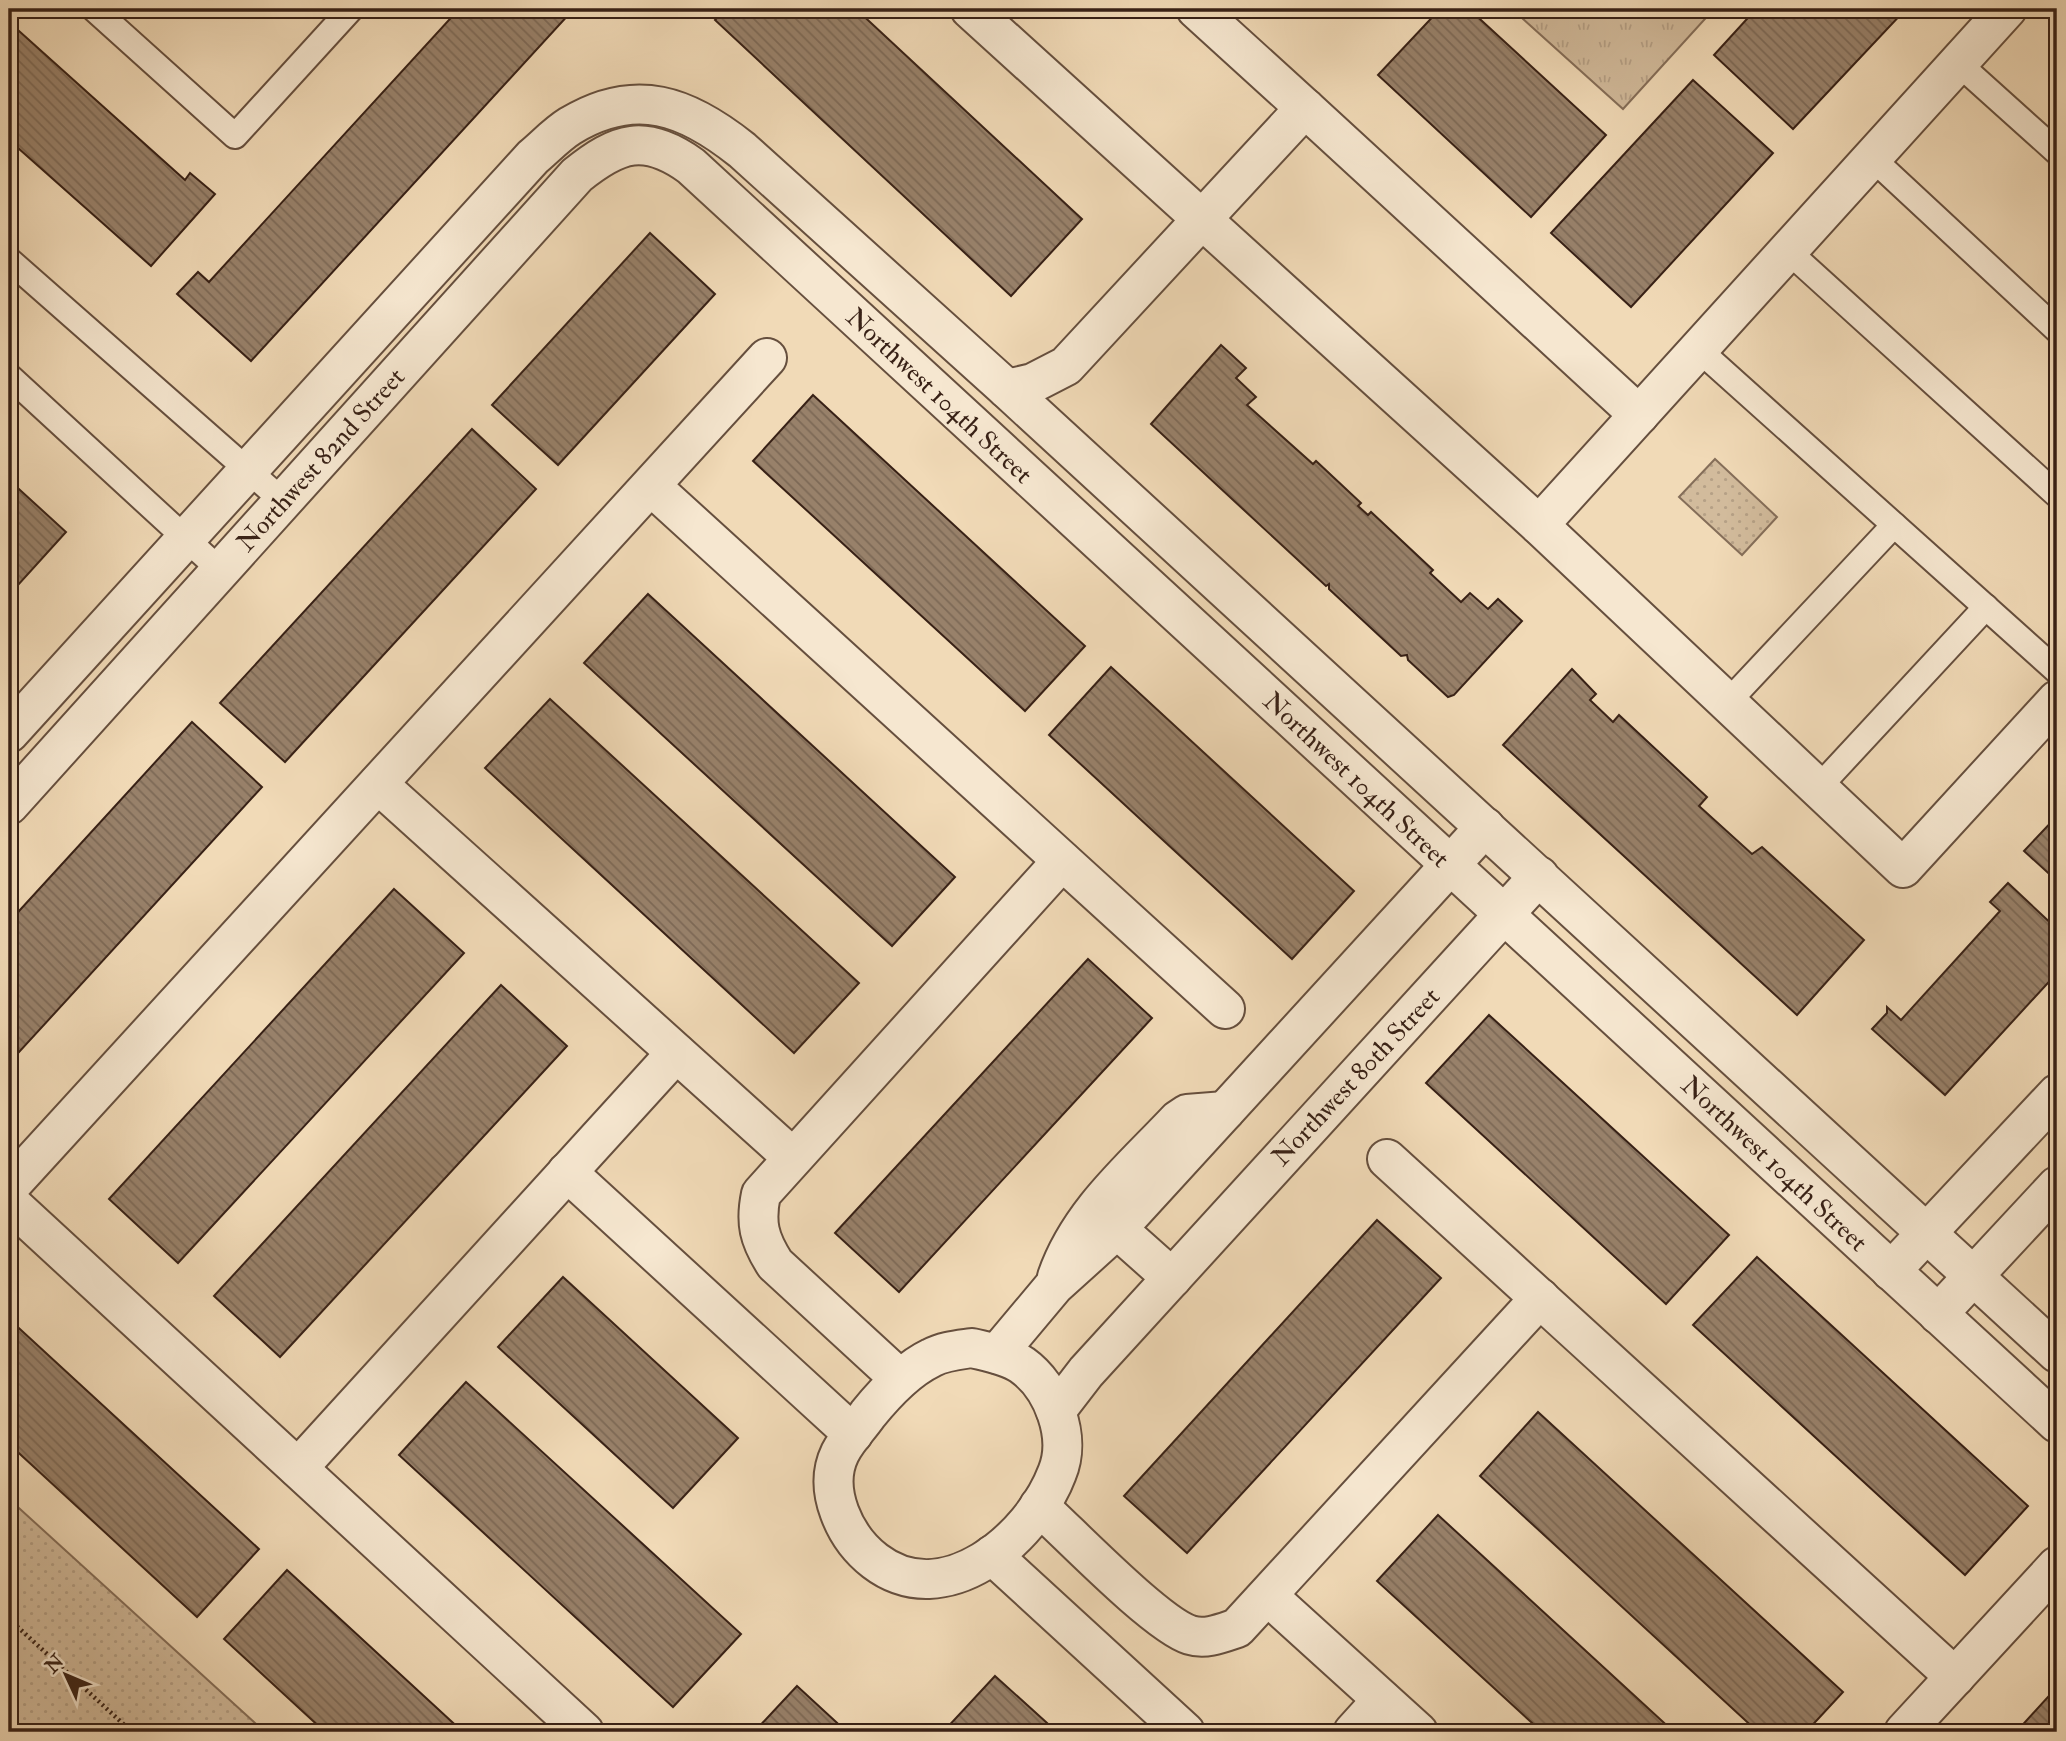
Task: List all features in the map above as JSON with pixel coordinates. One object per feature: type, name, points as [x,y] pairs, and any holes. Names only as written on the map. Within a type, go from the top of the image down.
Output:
[{"type":"street","points":[[970,9],[1539,525],[1903,868],[2057,700]]},
{"type":"street","points":[[1196,9],[1639,415]]},
{"type":"street","points":[[1539,525],[2007,9]]},
{"type":"street","name":"Northwest 104th Street","points":[[652,104],[685,111],[713,127],[742,150],[1007,389],[2057,1353]]},
{"type":"street","name":"Northwest 82nd Street","points":[[9,733],[533,157],[569,126],[609,109],[652,104]]},
{"type":"street","points":[[1007,389],[1033,383],[1066,366],[1305,108]]},
{"type":"street","name":"Northwest 82nd Street","points":[[9,805],[577,175],[611,152],[628,145],[651,146]]},
{"type":"street","name":"Northwest 104th Street","points":[[651,146],[671,152],[691,166],[2057,1423]]},
{"type":"street","points":[[9,1187],[767,358]]},
{"type":"street","points":[[651,486],[1225,1009]]},
{"type":"street","points":[[378,784],[792,1157]]},
{"type":"street","points":[[997,1354],[1054,1286],[1117,1229],[1485,827]]},
{"type":"street","points":[[900,1379],[775,1264],[761,1241],[756,1218],[761,1194],[1062,861]]},
{"type":"street","name":"Northwest 80th Street","points":[[1056,1411],[1086,1372],[1539,876]]},
{"type":"street","points":[[298,1468],[676,1053]]},
{"type":"street","points":[[1891,1271],[2057,1094]]},
{"type":"street","points":[[1054,1286],[1074,1236],[1090,1213],[1178,1120],[1186,1114],[1225,1111]]},
{"type":"street","points":[[1387,1159],[1955,1677]]},
{"type":"street","points":[[567,1172],[853,1434]]},
{"type":"street","points":[[1938,1314],[2057,1186]]},
{"type":"street","points":[[9,1202],[584,1732]]},
{"type":"street","points":[[1117,1229],[1172,1278]]},
{"type":"street","points":[[1040,1506],[1165,1622],[1191,1635],[1214,1636],[1237,1628],[1539,1298]]},
{"type":"street","points":[[972,1348],[997,1354],[1021,1364],[1041,1384],[1056,1411],[1062,1442],[1058,1472],[1040,1506],[992,1555],[976,1567],[950,1578],[925,1579],[899,1574],[876,1562],[858,1545],[843,1522],[836,1502],[834,1479],[839,1455],[853,1434],[900,1379],[930,1358],[948,1351],[972,1348]]},
{"type":"street","points":[[992,1555],[1185,1732]]},
{"type":"street","points":[[1904,1732],[2057,1566]]},
{"type":"street","points":[[1268,1596],[1418,1732]]},
{"type":"street","points":[[1353,1732],[1382,1700]]},
{"type":"lane","points":[[94,9],[235,136],[351,9]]},
{"type":"lane","points":[[1958,63],[2057,152]]},
{"type":"lane","points":[[1872,158],[2057,330]]},
{"type":"lane","points":[[1788,251],[2057,495]]},
{"type":"lane","points":[[9,260],[284,502]]},
{"type":"lane","points":[[1698,349],[2057,671]]},
{"type":"lane","points":[[9,376],[221,571]]},
{"type":"lane","points":[[1727,703],[1894,525]]},
{"type":"lane","points":[[1818,788],[1986,607]]},
{"type":"path","points":[[9,1619],[131,1732]]},
{"type":"green space","points":[[1512,9],[1714,9],[1623,109]]},
{"type":"green space","points":[[1715,459],[1777,517],[1742,555],[1679,497]]},
{"type":"green space","points":[[9,1499],[265,1732],[9,1732]]},
{"type":"building","points":[[459,9],[568,9],[571,12],[251,361],[177,294],[198,272],[209,282]]},
{"type":"building","points":[[725,9],[856,9],[1082,219],[1011,296],[715,20]]},
{"type":"building","points":[[1440,9],[1469,9],[1606,135],[1531,217],[1378,75]]},
{"type":"building","points":[[1756,9],[1906,9],[1793,129],[1714,55]]},
{"type":"building","points":[[9,22],[185,180],[190,173],[215,194],[151,266],[9,140]]},
{"type":"building","points":[[1693,80],[1773,153],[1631,307],[1551,233]]},
{"type":"building","points":[[650,233],[715,294],[558,465],[492,405]]},
{"type":"building","points":[[1221,345],[1246,368],[1236,378],[1256,397],[1247,405],[1313,464],[1316,461],[1361,503],[1358,506],[1368,515],[1371,512],[1433,570],[1430,573],[1461,602],[1470,593],[1488,609],[1498,599],[1522,621],[1454,695],[1448,697],[1408,660],[1407,655],[1401,656],[1329,589],[1329,584],[1326,586],[1151,424]]},
{"type":"building","points":[[813,395],[1085,646],[1025,711],[753,461]]},
{"type":"building","points":[[472,429],[536,489],[285,762],[220,703]]},
{"type":"building","points":[[9,480],[66,532],[9,595]]},
{"type":"building","points":[[648,594],[955,877],[892,946],[584,663]]},
{"type":"building","points":[[1111,667],[1354,891],[1292,959],[1049,735]]},
{"type":"building","points":[[1572,669],[1596,694],[1590,700],[1613,722],[1619,715],[1707,797],[1699,806],[1752,854],[1762,847],[1864,940],[1797,1015],[1503,745]]},
{"type":"building","points":[[550,699],[859,983],[794,1053],[485,768]]},
{"type":"building","points":[[192,722],[262,787],[9,1063],[9,922]]},
{"type":"building","points":[[2057,816],[2057,881],[2024,851]]},
{"type":"building","points":[[2008,883],[2057,929],[2057,973],[1945,1095],[1872,1029],[1887,1013],[1887,1007],[1901,1020],[2000,911],[1990,902]]},
{"type":"building","points":[[394,889],[464,953],[178,1263],[109,1199]]},
{"type":"building","points":[[1088,959],[1152,1018],[899,1292],[835,1233]]},
{"type":"building","points":[[501,985],[567,1046],[280,1357],[214,1296]]},
{"type":"building","points":[[1489,1015],[1729,1235],[1666,1304],[1426,1083]]},
{"type":"building","points":[[1377,1220],[1441,1278],[1187,1553],[1124,1496]]},
{"type":"building","points":[[1757,1257],[2028,1506],[1965,1575],[1693,1325]]},
{"type":"building","points":[[563,1277],[738,1438],[673,1508],[498,1347]]},
{"type":"building","points":[[9,1319],[259,1549],[197,1617],[9,1444]]},
{"type":"building","points":[[466,1382],[741,1634],[673,1707],[399,1455]]},
{"type":"building","points":[[1538,1412],[1843,1692],[1806,1732],[1758,1732],[1480,1476]]},
{"type":"building","points":[[1438,1515],[1674,1732],[1542,1732],[1377,1581]]},
{"type":"building","points":[[287,1570],[463,1732],[325,1732],[224,1639]]},
{"type":"building","points":[[995,1676],[1057,1732],[943,1732]]},
{"type":"building","points":[[797,1686],[847,1732],[754,1732]]},
{"type":"building","points":[[2057,1687],[2057,1732],[2016,1732]]}]
